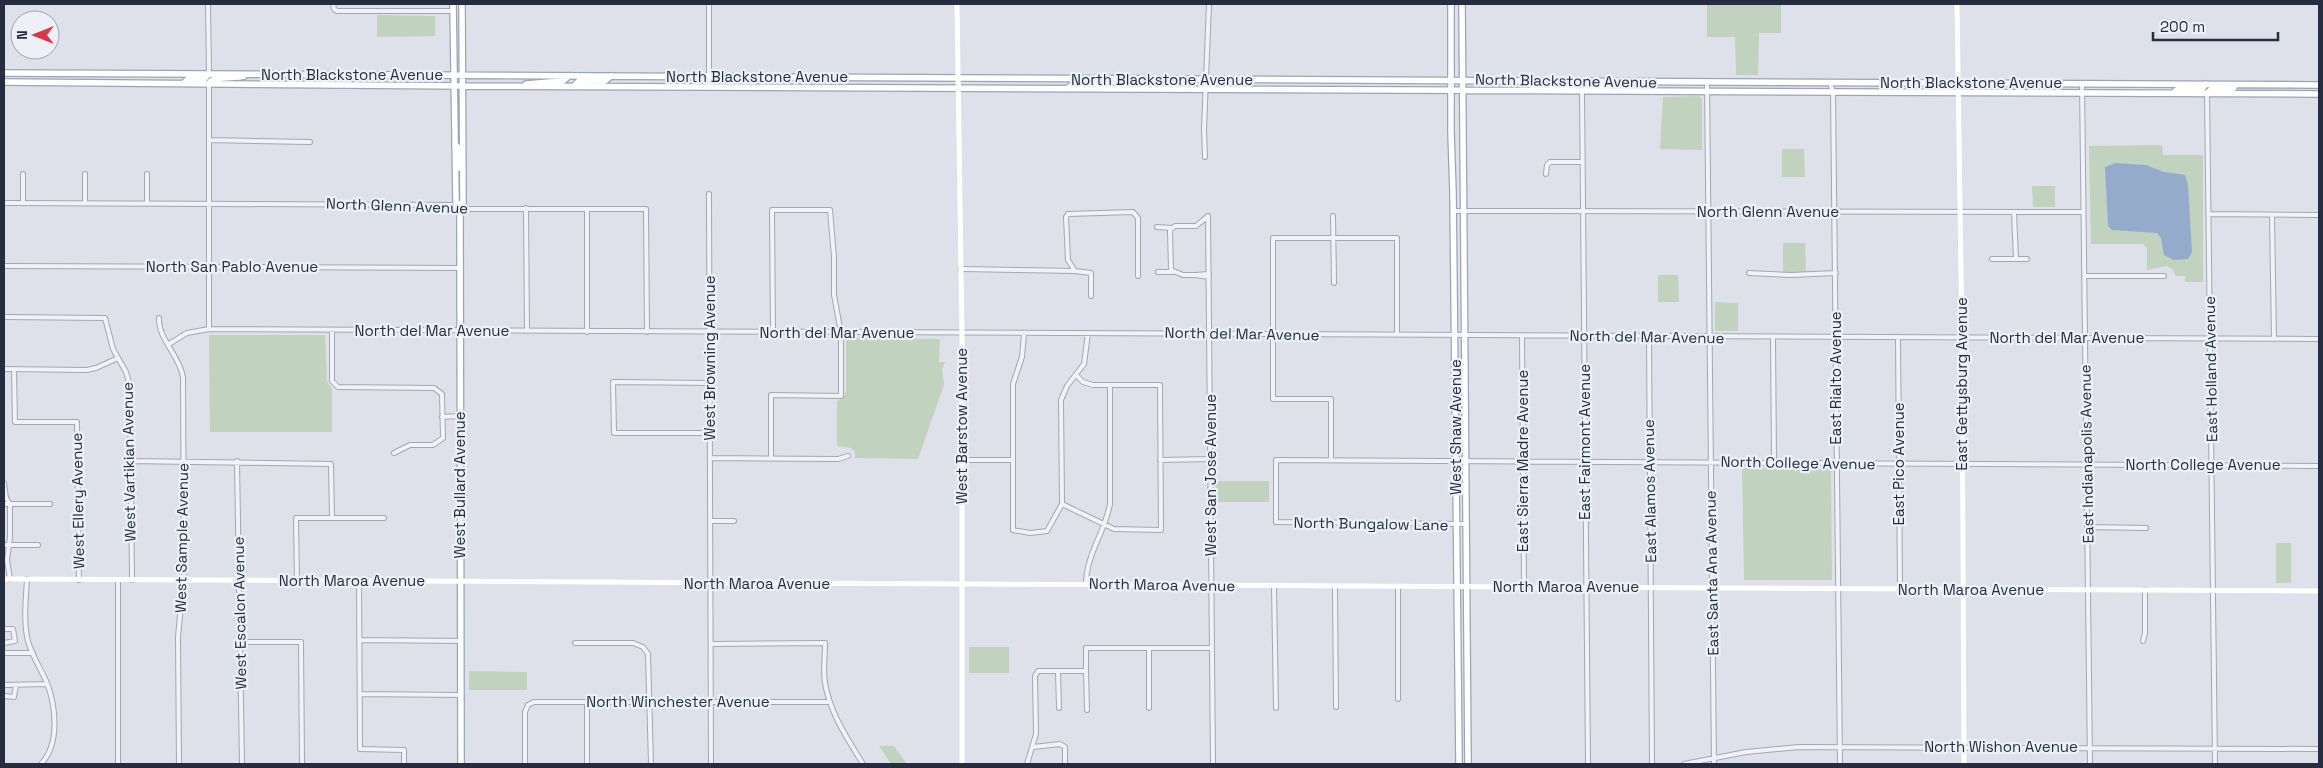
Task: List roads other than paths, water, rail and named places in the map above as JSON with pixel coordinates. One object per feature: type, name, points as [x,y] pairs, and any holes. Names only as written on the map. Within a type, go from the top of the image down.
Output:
[{"type":"main road","name":"West Bullard Avenue","points":[[453,4],[456,202],[460,206],[461,764]]},
{"type":"main road","name":"West Bullard Avenue","points":[[460,206],[464,203],[462,4]]},
{"type":"main road","name":"West Barstow Avenue","points":[[957,4],[962,334],[962,764]]},
{"type":"main road","name":"West Shaw Avenue","points":[[1451,4],[1459,764]]},
{"type":"main road","name":"West Shaw Avenue","points":[[1462,4],[1462,211],[1468,764]]},
{"type":"main road","name":"East Gettysburg Avenue","points":[[1957,4],[1962,338],[1964,764]]},
{"type":"main road","name":"North Blackstone Avenue","points":[[4,73],[1206,80],[1462,79],[1582,82],[2319,85]]},
{"type":"main road","points":[[184,83],[188,79],[204,79],[209,74]]},
{"type":"main road","points":[[209,83],[215,79],[237,78],[249,75]]},
{"type":"main road","points":[[509,87],[538,82],[563,81],[569,76]]},
{"type":"main road","points":[[574,86],[579,81],[606,81],[611,76]]},
{"type":"main road","points":[[1068,88],[1076,83],[1109,83],[1116,79]]},
{"type":"main road","name":"North Blackstone Avenue","points":[[4,82],[509,87],[709,86],[2319,94]]},
{"type":"main road","points":[[1529,90],[1538,86],[1577,86],[1582,82]]},
{"type":"main road","points":[[1582,91],[1587,86],[1612,86],[1617,82]]},
{"type":"main road","points":[[2173,93],[2179,88],[2203,88],[2205,84]]},
{"type":"main road","points":[[2207,93],[2212,89],[2232,88],[2240,84]]},
{"type":"main road","points":[[454,143],[459,149],[460,174],[463,184]]},
{"type":"main road","name":"North Maroa Avenue","points":[[4,579],[2319,591]]},
{"type":"street","points":[[208,4],[209,74]]},
{"type":"street","points":[[333,4],[334,9],[454,11]]},
{"type":"street","points":[[390,4],[390,11]]},
{"type":"street","points":[[445,4],[445,11]]},
{"type":"street","points":[[709,4],[709,86]]},
{"type":"street","points":[[1205,156],[1209,4]]},
{"type":"street","name":"East Santa Ana Avenue","points":[[1707,82],[1714,764]]},
{"type":"street","points":[[209,83],[209,330]]},
{"type":"street","name":"East Rialto Avenue","points":[[1830,83],[1833,92],[1836,273],[1836,464],[1840,764]]},
{"type":"street","name":"East Indianapolis Avenue","points":[[2082,83],[2090,764]]},
{"type":"street","name":"East Fairmont Avenue","points":[[1582,91],[1588,764]]},
{"type":"street","name":"East Holland Avenue","points":[[2207,93],[2215,764]]},
{"type":"street","points":[[209,140],[310,142]]},
{"type":"street","points":[[1546,174],[1547,165],[1550,162],[1582,162]]},
{"type":"street","points":[[23,174],[23,203]]},
{"type":"street","points":[[85,174],[85,203]]},
{"type":"street","points":[[147,174],[147,203]]},
{"type":"street","name":"West Browning Avenue","points":[[709,194],[711,764]]},
{"type":"street","name":"North Glenn Avenue","points":[[4,203],[452,205],[646,209],[648,332]]},
{"type":"street","points":[[526,208],[527,331]]},
{"type":"street","points":[[587,209],[587,332]]},
{"type":"street","points":[[771,459],[771,395],[841,396],[841,333],[834,295],[834,257],[830,210],[772,210],[773,332]]},
{"type":"street","name":"North Glenn Avenue","points":[[1454,211],[2083,212]]},
{"type":"street","points":[[1075,271],[1068,260],[1067,215],[1133,212],[1138,218],[1138,276]]},
{"type":"street","points":[[2014,212],[2016,259]]},
{"type":"street","points":[[2209,214],[2319,215]]},
{"type":"street","points":[[2272,215],[2274,339]]},
{"type":"street","name":"West San Jose Avenue","points":[[1172,228],[1175,226],[1196,226],[1208,216],[1213,764]]},
{"type":"street","points":[[1333,216],[1334,283]]},
{"type":"street","points":[[1157,227],[1172,228],[1170,265],[1173,272]]},
{"type":"street","points":[[1331,460],[1331,399],[1273,399],[1272,238],[1397,238],[1397,335]]},
{"type":"street","points":[[1992,259],[2027,259]]},
{"type":"street","name":"North San Pablo Avenue","points":[[4,266],[460,268]]},
{"type":"street","points":[[961,269],[1075,271],[1091,273],[1091,296]]},
{"type":"street","points":[[1158,272],[1173,272],[1183,275],[1209,275]]},
{"type":"street","points":[[1749,273],[1791,275],[1836,273]]},
{"type":"street","points":[[2084,276],[2164,276]]},
{"type":"street","name":"West Vartikian Avenue","points":[[4,317],[106,318],[109,338],[126,372],[130,386],[132,580]]},
{"type":"street","name":"West Sample Avenue","points":[[159,318],[160,327],[182,370],[184,580],[178,637],[179,764]]},
{"type":"street","name":"North del Mar Avenue","points":[[169,344],[187,333],[209,330],[2319,339]]},
{"type":"street","points":[[332,331],[332,381],[334,385],[338,387],[434,388],[444,398],[442,417],[444,434],[439,442],[433,445],[410,445],[394,452]]},
{"type":"street","points":[[1024,334],[1022,357],[1013,384],[1013,530],[1030,533],[1047,531],[1062,504],[1061,400],[1067,386],[1077,376],[1084,364],[1088,333]]},
{"type":"street","name":"East Sierra Madre Avenue","points":[[1522,336],[1524,586]]},
{"type":"street","name":"East Alamos Avenue","points":[[1648,337],[1652,764]]},
{"type":"street","name":"East Pico Avenue","points":[[1898,337],[1900,590]]},
{"type":"street","points":[[1773,338],[1774,462]]},
{"type":"street","points":[[4,370],[87,370],[118,358]]},
{"type":"street","name":"West Ellery Avenue","points":[[14,370],[15,422],[77,422],[79,580]]},
{"type":"street","points":[[1062,504],[1104,525],[1122,530],[1161,530],[1160,385],[1093,385],[1083,382],[1077,376]]},
{"type":"street","points":[[710,383],[613,382],[614,433],[711,433]]},
{"type":"street","points":[[1086,584],[1088,563],[1104,525],[1110,504],[1110,385]]},
{"type":"street","points":[[442,417],[460,416]]},
{"type":"street","points":[[711,458],[838,459],[848,456]]},
{"type":"street","points":[[1160,460],[1211,459]]},
{"type":"street","points":[[962,460],[1013,460]]},
{"type":"street","name":"North College Avenue","points":[[1276,522],[1276,460],[2319,466]]},
{"type":"street","points":[[131,461],[237,461],[332,464],[332,518]]},
{"type":"street","name":"West Escalon Avenue","points":[[237,461],[242,764]]},
{"type":"street","points":[[4,483],[6,498],[10,504],[7,560],[10,579]]},
{"type":"street","points":[[4,504],[50,504]]},
{"type":"street","points":[[297,581],[296,518],[384,518]]},
{"type":"street","points":[[711,521],[734,521]]},
{"type":"street","name":"North Bungalow Lane","points":[[1276,522],[1465,524]]},
{"type":"street","points":[[2088,527],[2146,528]]},
{"type":"street","points":[[4,545],[38,545]]},
{"type":"street","points":[[26,579],[26,625],[32,653],[47,684],[51,698],[53,740],[45,760],[41,764]]},
{"type":"street","points":[[118,580],[118,764]]},
{"type":"street","points":[[359,582],[360,749],[404,750],[404,764]]},
{"type":"street","points":[[1274,586],[1276,708]]},
{"type":"street","points":[[1335,587],[1336,707]]},
{"type":"street","points":[[1398,587],[1398,699]]},
{"type":"street","points":[[2142,641],[2145,633],[2145,590]]},
{"type":"street","points":[[4,629],[13,629],[15,636],[15,641],[4,643]]},
{"type":"street","points":[[360,640],[461,641]]},
{"type":"street","points":[[241,642],[301,642],[302,764]]},
{"type":"street","points":[[575,643],[633,643],[643,647],[648,654],[650,663],[650,764]]},
{"type":"street","points":[[711,644],[825,643],[825,681],[829,702],[839,725],[863,764]]},
{"type":"street","points":[[1087,710],[1086,648],[1212,648]]},
{"type":"street","points":[[1149,648],[1149,708]]},
{"type":"street","points":[[4,653],[32,653]]},
{"type":"street","points":[[1027,764],[1036,734],[1035,676],[1038,671],[1086,672]]},
{"type":"street","points":[[1058,671],[1059,708]]},
{"type":"street","points":[[4,685],[47,684]]},
{"type":"street","points":[[4,696],[14,697],[16,685]]},
{"type":"street","points":[[360,694],[461,695]]},
{"type":"street","name":"North Winchester Avenue","points":[[525,764],[525,712],[528,705],[534,702],[829,702]]},
{"type":"street","points":[[586,702],[587,764]]},
{"type":"street","points":[[1033,747],[1060,744],[1065,747],[1065,764]]},
{"type":"street","name":"North Wishon Avenue","points":[[1684,764],[1767,749],[1840,747],[2319,749]]},
{"type":"street","points":[[45,760],[49,764]]},
{"type":"water","points":[[2115,163],[2146,165],[2164,172],[2185,175],[2188,185],[2192,252],[2188,259],[2174,260],[2164,255],[2161,238],[2157,233],[2112,230],[2108,226],[2105,167]]}]
